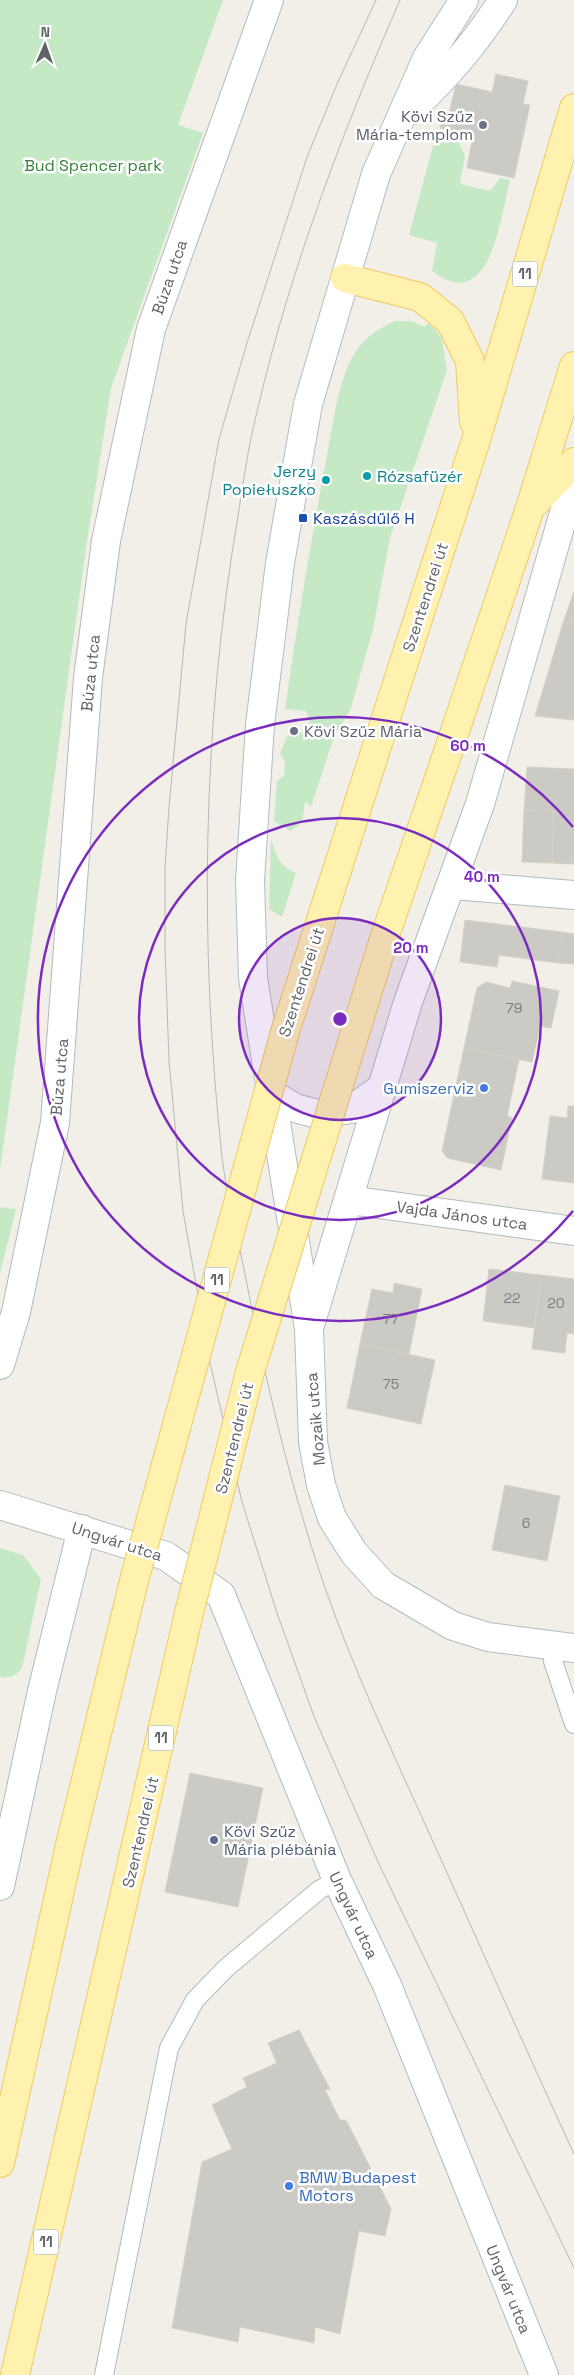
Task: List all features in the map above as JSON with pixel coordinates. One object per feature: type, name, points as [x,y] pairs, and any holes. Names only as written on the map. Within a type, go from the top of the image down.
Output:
[{"type":"main road","name":"Szentendrei út","points":[[0,2163],[70,1845],[134,1581],[277,1060],[476,440],[574,108]]},
{"type":"main road","points":[[345,278],[420,297],[450,321],[470,361],[476,440]]},
{"type":"main road","name":"Szentendrei út","points":[[15,2375],[188,1617],[250,1372],[384,936],[530,508],[574,366]]},
{"type":"main road","points":[[530,508],[574,462]]},
{"type":"street","name":"Búza utca","points":[[0,1365],[16,1312],[55,1123],[88,678],[106,541],[151,329],[269,0]]},
{"type":"street","name":"Szentendrei út","points":[[309,1329],[252,968],[250,880],[260,725],[280,563],[308,404],[376,174],[427,58],[464,0]]},
{"type":"street","name":"Szentendrei út","points":[[401,119],[448,75],[484,31],[503,0]]},
{"type":"street","points":[[309,1329],[408,1002],[453,885],[480,804],[574,478]]},
{"type":"street","points":[[453,885],[574,895]]},
{"type":"street","points":[[272,1094],[295,1108],[317,1114],[352,1109],[383,1087]]},
{"type":"street","name":"Vajda János utca","points":[[349,1200],[574,1231]]},
{"type":"street","name":"Mozaik utca","points":[[309,1329],[313,1442],[332,1518],[354,1553],[383,1584],[453,1626],[488,1637],[564,1646]]},
{"type":"street","name":"Ungvár utca","points":[[0,1504],[166,1556],[221,1594],[337,1880],[386,1985],[544,2375]]},
{"type":"street","points":[[0,1886],[42,1691],[82,1529]]},
{"type":"lane","points":[[564,1646],[553,1662],[574,1724]]},
{"type":"lane","points":[[104,2375],[169,2048],[195,2000],[225,1969],[319,1890],[337,1880]]},
{"type":"green space","name":"Bud Spencer park","points":[[0,0],[223,0],[178,125],[203,133],[111,388],[86,548],[0,1170]]},
{"type":"green space","points":[[446,140],[459,143],[465,156],[460,184],[490,191],[500,178],[510,180],[502,217],[489,257],[480,272],[468,281],[452,282],[432,271],[437,243],[409,235],[433,146]]},
{"type":"green space","points":[[395,321],[411,321],[425,327],[428,323],[436,330],[442,340],[447,370],[390,538],[373,629],[351,708],[334,737],[311,807],[305,802],[302,822],[291,831],[274,821],[277,781],[284,776],[285,761],[280,754],[287,737],[307,731],[310,722],[306,711],[285,709],[304,582],[334,416],[344,376],[355,353],[363,342],[373,334]]},
{"type":"green space","points":[[271,839],[282,863],[296,873],[282,917],[269,909]]},
{"type":"green space","points":[[0,1207],[16,1209],[0,1273]]},
{"type":"green space","points":[[0,1548],[23,1555],[41,1579],[22,1668],[10,1677],[0,1677]]},
{"type":"building","name":"Kövi Szűz Mária-templom","points":[[496,74],[528,81],[523,104],[530,105],[514,178],[467,168],[472,141],[445,135],[446,130],[440,128],[442,117],[448,118],[456,84],[492,92]]},
{"type":"building","points":[[574,591],[574,624],[563,623]]},
{"type":"building","points":[[563,623],[574,624],[574,720],[535,716]]},
{"type":"building","points":[[527,767],[574,769],[574,864],[552,863],[554,811],[524,810]]},
{"type":"building","points":[[524,810],[554,811],[552,863],[522,862]]},
{"type":"building","points":[[465,920],[562,932],[558,963],[499,955],[497,967],[460,962]]},
{"type":"building","points":[[562,932],[574,934],[574,964],[558,963]]},
{"type":"building","points":[[512,981],[559,991],[551,1028],[540,1026],[532,1062],[464,1048],[477,988],[486,982],[510,988]]},
{"type":"building","name":"Gumiszerviz","points":[[464,1048],[519,1060],[507,1116],[512,1118],[501,1170],[447,1158],[442,1151]]},
{"type":"building","points":[[568,1106],[574,1106],[574,1183],[542,1179],[550,1116],[567,1118]]},
{"type":"building","points":[[489,1269],[541,1275],[534,1328],[483,1321]]},
{"type":"building","points":[[541,1275],[574,1279],[574,1334],[567,1333],[565,1353],[532,1349]]},
{"type":"building","points":[[394,1283],[422,1289],[409,1354],[360,1344],[372,1289],[393,1293]]},
{"type":"building","points":[[360,1344],[435,1360],[421,1424],[347,1408]]},
{"type":"building","points":[[505,1485],[560,1496],[547,1561],[492,1550]]},
{"type":"building","name":"Kövi Szűz Mária plébánia","points":[[190,1773],[263,1788],[238,1907],[165,1892]]},
{"type":"building","name":"BMW Budapest Motors","points":[[299,2030],[330,2089],[325,2090],[340,2120],[346,2120],[391,2209],[385,2236],[359,2231],[340,2334],[315,2327],[314,2343],[240,2327],[238,2342],[172,2328],[202,2162],[232,2149],[212,2105],[247,2087],[243,2078],[277,2063],[268,2043]]},
{"type":"tram line","points":[[376,0],[337,84],[307,157],[247,343],[219,439],[186,624],[169,807],[165,867],[165,949],[169,1061],[183,1211],[209,1358],[242,1502],[277,1613],[315,1719],[379,1864],[574,2268]]},
{"type":"tram line","points":[[400,0],[334,161],[296,270],[264,381],[246,467],[226,595],[211,755],[207,916],[215,1077],[224,1172],[262,1357],[300,1510],[324,1585],[374,1712],[574,2154]]},
{"type":"place","name":"Kövi Szűz Mária-templom","points":[[483,125]]},
{"type":"place","name":"Rózsafüzér","points":[[367,476]]},
{"type":"place","name":"Jerzy Popiełuszko","points":[[326,480]]},
{"type":"place","name":"Kaszásdűlő H","points":[[303,518]]},
{"type":"place","name":"Kövi Szűz Mária","points":[[294,731]]},
{"type":"place","name":"Gumiszerviz","points":[[484,1088]]},
{"type":"place","name":"Kövi Szűz Mária plébánia","points":[[214,1840]]},
{"type":"place","name":"BMW Budapest Motors","points":[[289,2186]]}]
